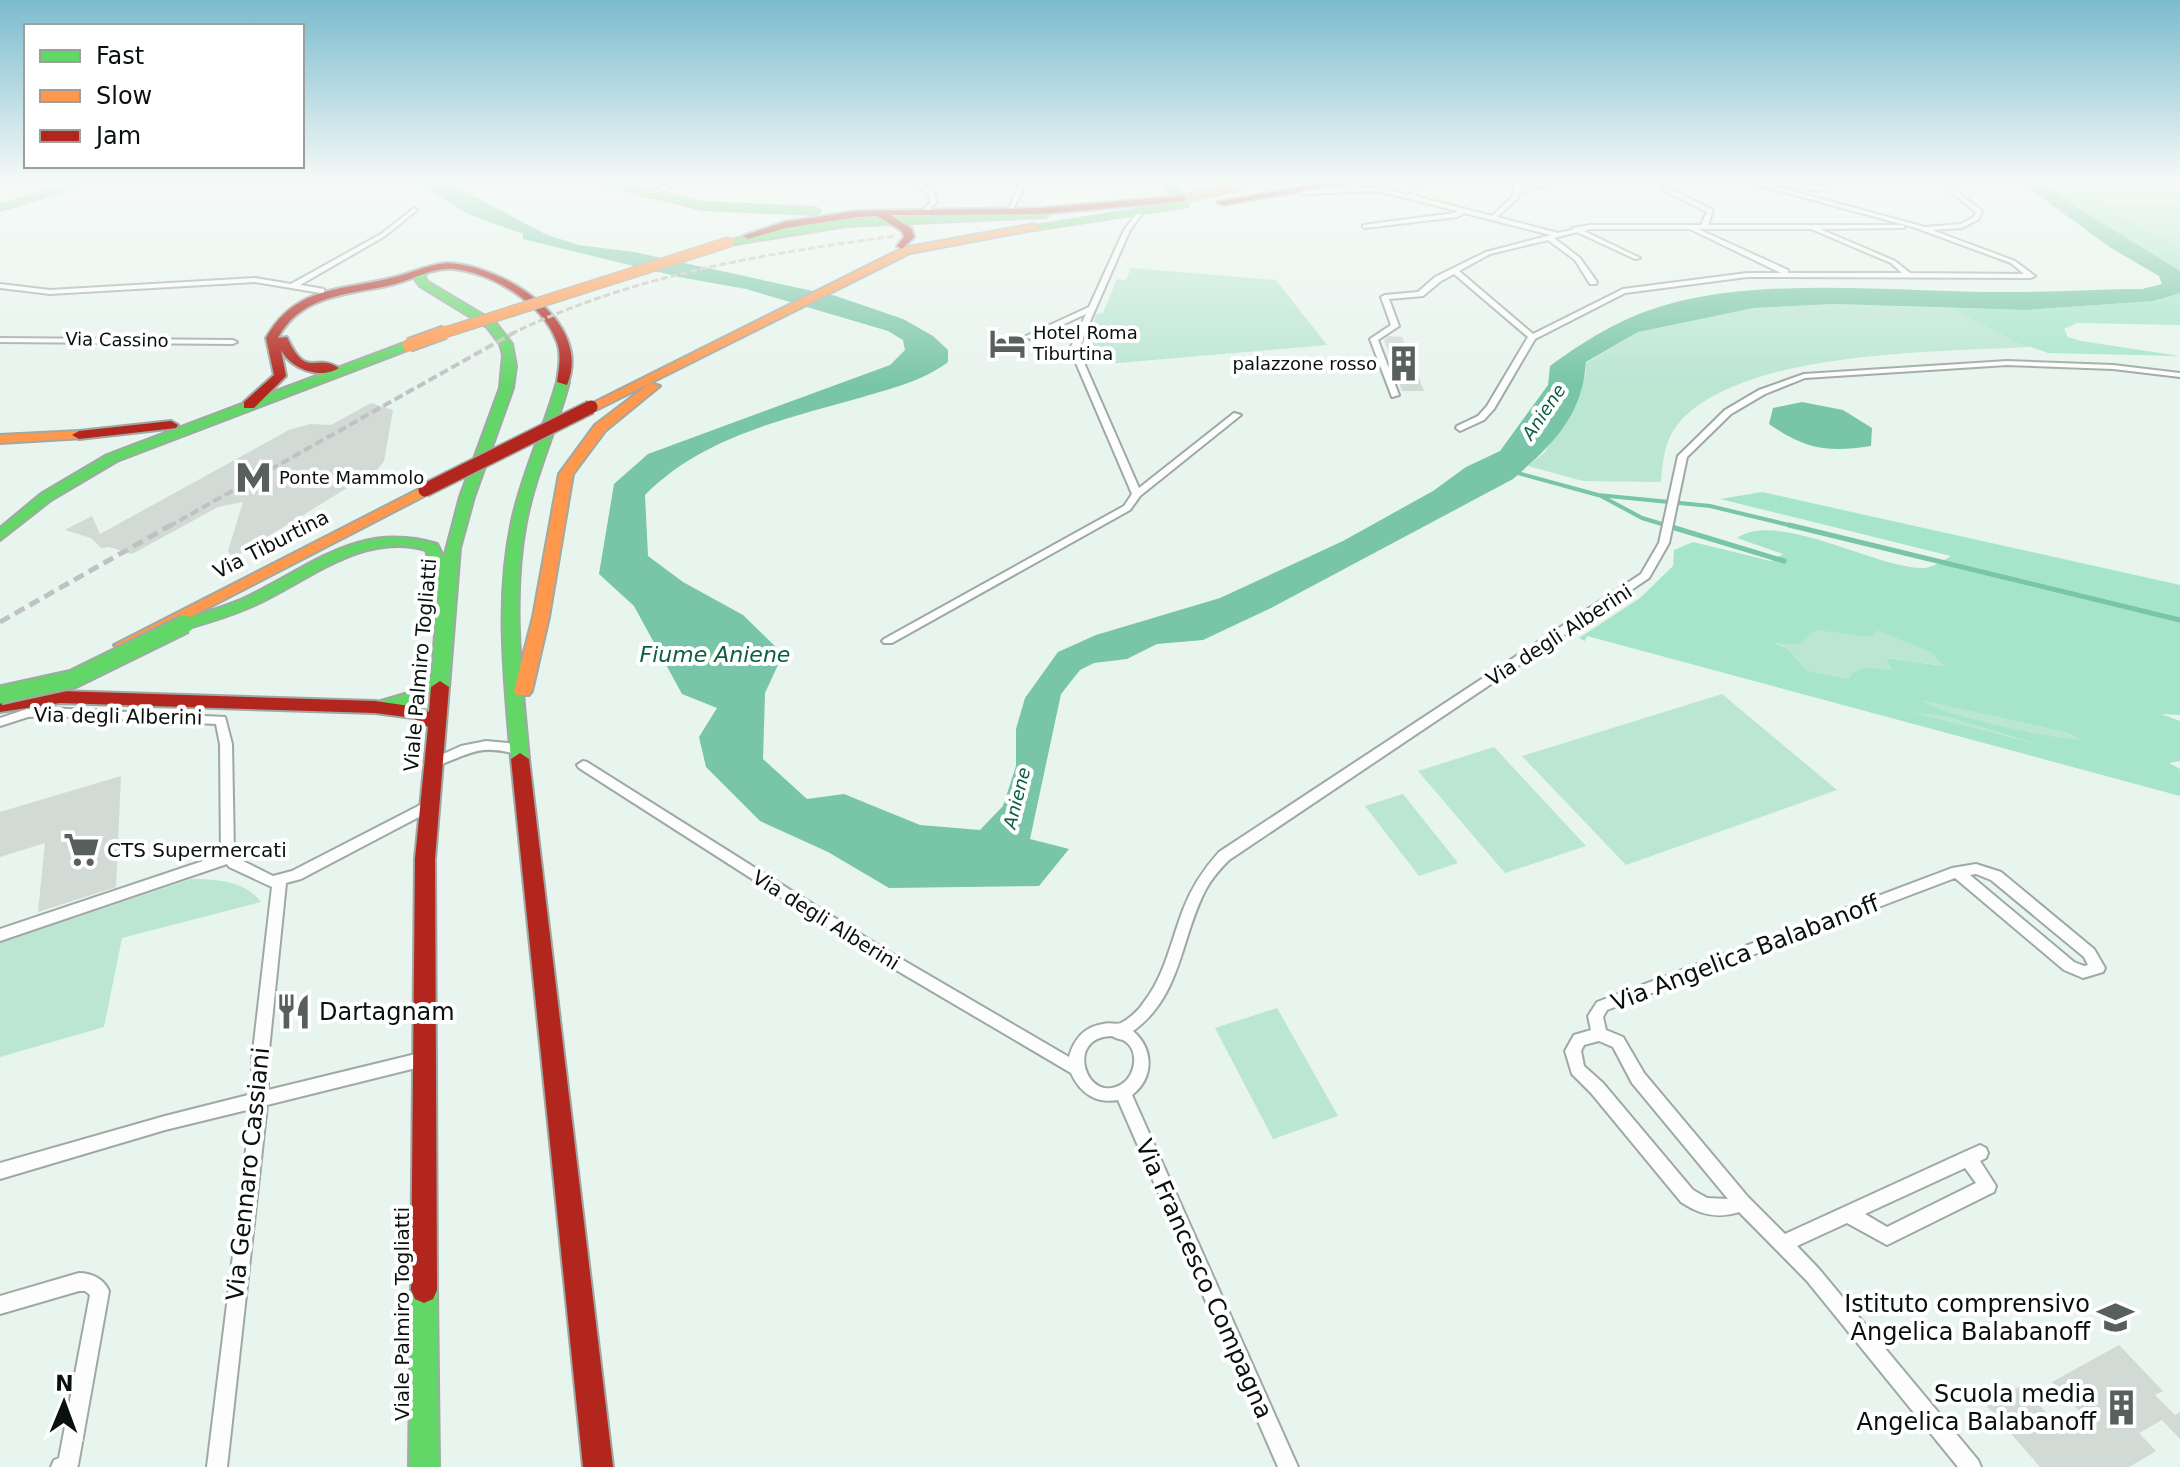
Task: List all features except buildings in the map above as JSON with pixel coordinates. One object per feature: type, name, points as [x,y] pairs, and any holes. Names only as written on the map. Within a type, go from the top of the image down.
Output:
[{"type":"main road","points":[[0,536],[38,503],[87,470],[225,413],[519,306],[707,248]]},
{"type":"main road","points":[[886,258],[899,248]]},
{"type":"main road","points":[[886,258],[920,248]]},
{"type":"main road","name":"Via Tiburtina","points":[[0,708],[886,258]]},
{"type":"main road","points":[[249,405],[280,376],[271,345],[276,329],[292,312],[327,294],[440,267],[460,267],[497,283],[544,314],[565,345],[561,389],[525,492],[512,597],[520,751],[598,1467]]},
{"type":"main road","name":"Viale Palmiro Togliatti","points":[[422,272],[421,282],[499,331],[509,350],[512,368],[461,515],[450,563],[444,621],[423,918],[424,1467]]},
{"type":"main road","points":[[364,361],[325,369],[305,367],[289,358],[283,340],[291,324],[309,308],[341,295],[401,289],[451,301]]},
{"type":"main road","points":[[518,706],[541,617],[560,492],[570,466],[591,437],[619,412],[725,340]]},
{"type":"main road","points":[[0,439],[157,427],[225,413]]},
{"type":"main road","points":[[79,435],[103,439],[110,445],[87,470]]},
{"type":"main road","points":[[0,695],[40,689],[81,676],[185,624],[241,605],[375,525],[425,490]]},
{"type":"main road","points":[[290,577],[372,544],[398,539],[421,541],[429,544],[436,553],[433,598],[444,621]]},
{"type":"main road","points":[[134,639],[105,660],[98,679],[108,691],[149,698]]},
{"type":"main road","points":[[375,707],[414,697],[440,678]]},
{"type":"main road","points":[[0,708],[54,697],[149,698],[375,707],[417,713],[437,724]]},
{"type":"street","points":[[293,286],[359,248]]},
{"type":"street","points":[[1119,248],[1074,349],[1137,494]]},
{"type":"street","points":[[1395,395],[1374,339],[1395,326],[1385,297],[1420,294],[1454,270],[1488,253],[1505,248]]},
{"type":"street","points":[[1566,248],[1578,259],[1593,282]]},
{"type":"street","points":[[1617,248],[1637,258]]},
{"type":"street","points":[[1734,248],[1788,274]]},
{"type":"street","points":[[1861,248],[1893,262],[1908,275]]},
{"type":"street","points":[[1460,428],[1481,418],[1491,407],[1532,337],[1623,291],[1747,275],[2031,276],[2013,262],[1976,248]]},
{"type":"street","points":[[1454,270],[1532,337]]},
{"type":"street","points":[[0,286],[50,292],[255,280],[321,291]]},
{"type":"street","points":[[1028,337],[1091,309]]},
{"type":"street","name":"Via Cassino","points":[[0,340],[233,342]]},
{"type":"street","name":"Via degli Alberini","points":[[1118,1033],[1140,1017],[1155,999],[1199,886],[1224,856],[1630,589],[1651,568],[1664,543],[1683,456],[1728,412],[1762,392],[1804,376],[2007,363],[2073,364],[2180,375]]},
{"type":"street","points":[[888,641],[1127,508],[1137,494],[1237,415]]},
{"type":"street","name":"Via degli Alberini","points":[[0,722],[20,715],[49,712],[221,720],[226,744],[228,858]]},
{"type":"street","points":[[434,763],[480,743],[495,743],[520,751]]},
{"type":"street","name":"Via degli Alberini","points":[[583,765],[866,945],[1075,1068]]},
{"type":"street","points":[[0,935],[228,858],[254,875],[279,881],[431,805]]},
{"type":"street","name":"Via Angelica Balabanoff","points":[[1957,872],[2069,966],[2083,972],[2098,968],[2089,953],[1999,878],[1976,869],[1957,872],[1602,1006],[1595,1016],[1600,1034],[1618,1042],[1638,1078],[1742,1203],[1784,1243],[1971,1467]]},
{"type":"street","name":"Via Gennaro Cassiani","points":[[217,1467],[260,1099],[260,1060],[279,881]]},
{"type":"street","points":[[1099,1033],[1118,1033],[1135,1043],[1144,1062],[1135,1083],[1122,1091],[1105,1093],[1089,1087],[1075,1068],[1074,1059],[1082,1043],[1099,1033]]},
{"type":"street","points":[[1600,1034],[1585,1037],[1576,1044],[1573,1059],[1577,1069],[1694,1201],[1716,1209],[1742,1203]]},
{"type":"street","points":[[0,1171],[260,1099],[424,1059]]},
{"type":"street","name":"Via Francesco Compagna","points":[[1122,1091],[1288,1467]]},
{"type":"street","points":[[1784,1243],[1974,1155],[1988,1186],[1887,1236],[1848,1214]]},
{"type":"street","points":[[0,1305],[79,1282],[88,1282],[100,1291],[68,1465],[61,1467]]},
{"type":"shaded area","points":[[2144,248],[2180,248],[2180,271]]},
{"type":"shaded area","points":[[1131,268],[1276,280],[1327,345],[1107,364],[1089,339],[1096,314],[1103,313],[1117,279],[1126,280]]},
{"type":"shaded area","points":[[2180,293],[2180,325],[2077,323],[2064,329],[2068,337],[2081,341],[2180,356],[2048,353],[2017,342],[1951,308],[2026,310],[2154,301]]},
{"type":"shaded area","points":[[1833,304],[1951,308],[2031,347],[1843,360],[1793,368],[1746,381],[1707,400],[1678,424],[1667,444],[1661,482],[1583,481],[1528,466],[1545,452],[1586,373],[1586,363],[1638,332],[1668,323],[1753,308]]},
{"type":"shaded area","points":[[1762,492],[2180,585],[2180,715],[2161,714],[2180,721],[2180,761],[2169,763],[2180,769],[2180,796],[1587,636],[1585,641],[1579,638],[1640,598],[1673,566],[1674,550],[1693,542],[1771,561],[1783,554],[1737,538],[1755,531],[1777,531],[1827,542],[1903,566],[1926,568],[1951,556],[1720,499]],"holes":[[[1817,630],[1872,637],[1877,630],[1932,653],[1944,666],[1886,658],[1893,670],[1866,668],[1852,673],[1849,679],[1806,670],[1789,650],[1775,643],[1799,644]],[[1922,700],[2068,733],[2081,740],[1998,726]],[[1910,712],[1944,716],[2033,743]]]},
{"type":"shaded area","points":[[1877,629],[1932,653],[1945,666],[1887,658],[1894,670],[1852,673],[1849,679],[1806,670],[1789,650],[1774,642],[1799,644],[1817,630]]},
{"type":"shaded area","points":[[1722,694],[1837,790],[1626,865],[1522,756]]},
{"type":"shaded area","points":[[1920,699],[2068,733],[2083,741],[1974,720]]},
{"type":"shaded area","points":[[1909,711],[1944,716],[2036,744],[1914,715]]},
{"type":"shaded area","points":[[1494,747],[1586,846],[1505,873],[1418,771]]},
{"type":"shaded area","points":[[1403,794],[1458,863],[1419,876],[1365,806]]},
{"type":"shaded area","points":[[191,879],[239,885],[261,902],[122,938],[104,1027],[0,1057],[0,943]]},
{"type":"shaded area","points":[[1277,1008],[1338,1116],[1273,1139],[1215,1028]]},
{"type":"water","name":"Fiume Aniene","points":[[562,248],[634,252],[836,296],[903,319],[933,336],[948,350],[948,362],[918,379],[747,432],[693,458],[668,475],[645,495],[648,556],[683,582],[743,615],[783,654],[765,693],[763,759],[807,799],[844,794],[920,825],[980,830],[1003,806],[1016,766],[1016,729],[1025,698],[1058,652],[1096,635],[1220,598],[1343,541],[1433,491],[1466,467],[1500,451],[1548,385],[1550,366],[1590,339],[1632,317],[1701,297],[1789,288],[2030,292],[2142,289],[2162,284],[2159,276],[2112,248],[2144,248],[2180,271],[2180,293],[2154,301],[2026,310],[1833,304],[1753,308],[1638,332],[1586,362],[1579,399],[1572,414],[1553,441],[1513,479],[1271,608],[1203,640],[1157,644],[1127,659],[1094,663],[1080,670],[1061,694],[1030,839],[1069,849],[1039,886],[889,888],[828,852],[760,821],[706,767],[699,737],[717,708],[682,694],[634,606],[599,574],[614,484],[648,454],[890,365],[905,350],[903,340],[888,331],[746,289],[679,277]]},
{"type":"water","points":[[1802,402],[1843,410],[1872,428],[1871,446],[1842,449],[1817,447],[1794,439],[1769,424],[1773,408]]},
{"type":"waterway","points":[[1514,472],[1598,495],[1710,506],[1797,527]]},
{"type":"waterway","points":[[1601,496],[1642,518],[1672,527]]},
{"type":"waterway","points":[[1665,525],[1784,561]]},
{"type":"waterway","points":[[1789,525],[2180,620]]},
{"type":"railway","points":[[513,333],[603,296],[651,282],[747,259],[813,248]]},
{"type":"railway","points":[[168,527],[513,333]]},
{"type":"railway","points":[[0,622],[171,525]]},
{"type":"traffic: fast","points":[[422,272],[419,278],[424,284],[491,324],[506,344],[510,366],[507,388],[467,497],[453,548],[446,595],[440,687]]},
{"type":"traffic: fast","points":[[0,536],[46,497],[112,458],[409,345]]},
{"type":"traffic: fast","points":[[520,759],[511,640],[514,550],[523,503],[563,382]]},
{"type":"traffic: fast","points":[[185,624],[247,603],[340,554],[387,540],[410,540],[432,547],[436,557],[434,592]]},
{"type":"traffic: fast","points":[[0,695],[73,679],[185,624]]},
{"type":"traffic: fast","points":[[387,705],[414,697],[440,678]]},
{"type":"traffic: fast","points":[[424,1290],[424,1467]]},
{"type":"traffic: slow","points":[[409,345],[519,306],[708,248]]},
{"type":"traffic: slow","points":[[591,407],[916,248]]},
{"type":"traffic: slow","points":[[523,691],[541,617],[566,474],[600,428],[654,386]]},
{"type":"traffic: slow","points":[[0,439],[79,435]]},
{"type":"traffic: slow","points":[[122,645],[425,490]]},
{"type":"traffic: jam","points":[[249,405],[280,376],[272,338],[293,310],[324,295],[394,281],[446,266],[468,269],[500,281],[544,313],[564,344],[566,360],[563,382]]},
{"type":"traffic: jam","points":[[283,339],[294,361],[308,367],[333,368]]},
{"type":"traffic: jam","points":[[425,490],[591,407]]},
{"type":"traffic: jam","points":[[79,435],[171,425]]},
{"type":"traffic: jam","points":[[424,1290],[425,859],[440,687]]},
{"type":"traffic: jam","points":[[0,706],[29,692]]},
{"type":"traffic: jam","points":[[15,705],[60,697],[375,707],[417,713],[437,724]]},
{"type":"traffic: jam","points":[[520,759],[598,1467]]},
{"type":"place","name":"Hotel Roma Tiburtina","points":[[1007,343]]},
{"type":"place","name":"palazzone rosso","points":[[1403,364]]},
{"type":"place","name":"Ponte Mammolo","points":[[253,478]]},
{"type":"place","name":"CTS Supermercati","points":[[81,850]]},
{"type":"place","name":"Dartagnam","points":[[293,1012]]},
{"type":"place","name":"Istituto comprensivo Angelica Balabanoff","points":[[2116,1318]]},
{"type":"place","name":"Scuola media Angelica Balabanoff","points":[[2122,1408]]},
{"type":"water label","name":"Aniene","points":[[1544,412]]},
{"type":"water label","name":"Aniene","points":[[1017,798]]}]
